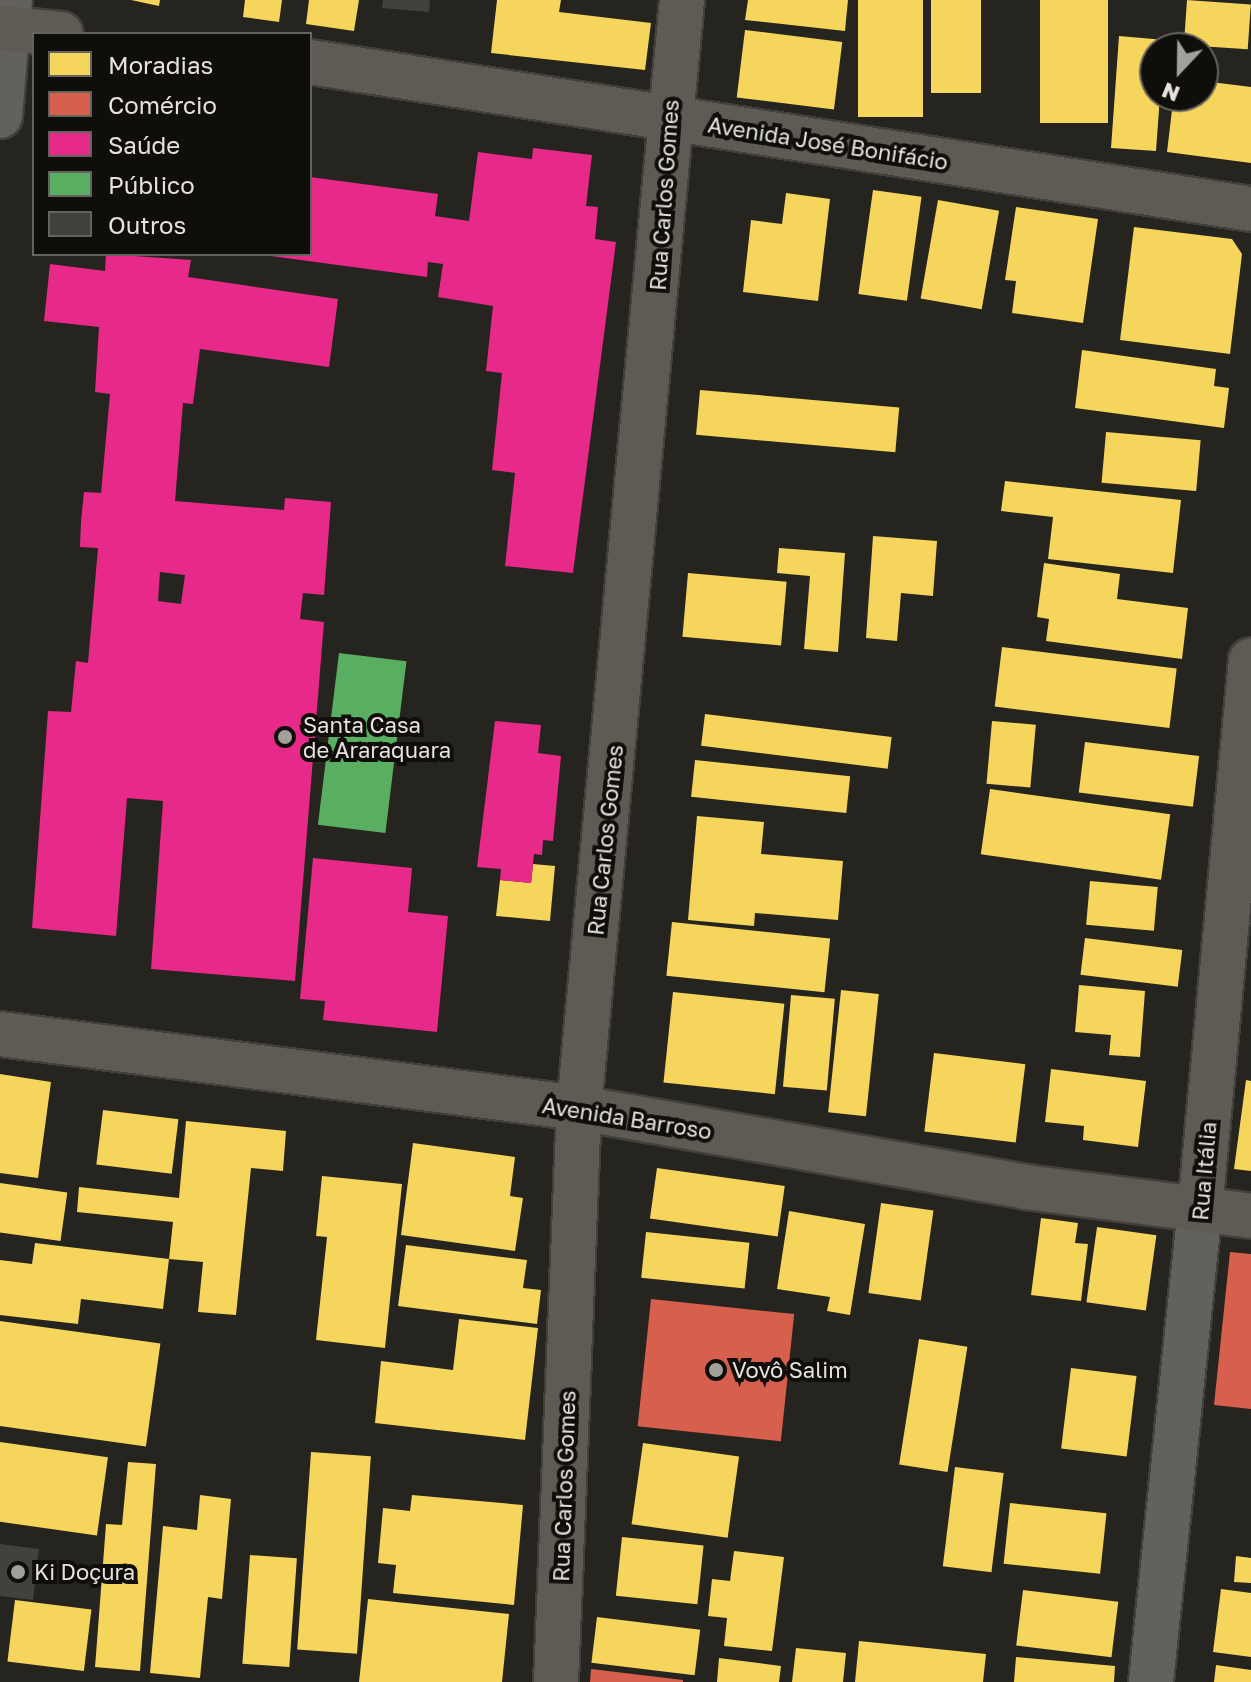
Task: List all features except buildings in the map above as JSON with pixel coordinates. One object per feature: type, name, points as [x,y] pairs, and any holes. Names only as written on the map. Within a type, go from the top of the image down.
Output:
[{"type":"street","name":"Rua Carlos Gomes","points":[[556,1682],[579,1108],[651,363],[669,117],[682,0]]},
{"type":"street","points":[[0,116],[6,19],[54,32]]},
{"type":"street","name":"Avenida José Bonifácio","points":[[312,62],[1251,209]]},
{"type":"street","name":"Rua Itália","points":[[1151,1682],[1200,1209],[1251,660]]},
{"type":"street","name":"Avenida Barroso","points":[[0,1034],[579,1108],[1026,1187],[1251,1216]]},
{"type":"place","name":"Santa Casa de Araraquara","points":[[285,737]]},
{"type":"place","name":"Vovô Salim","points":[[716,1370]]},
{"type":"place","name":"Ki Doçura","points":[[18,1572]]}]
